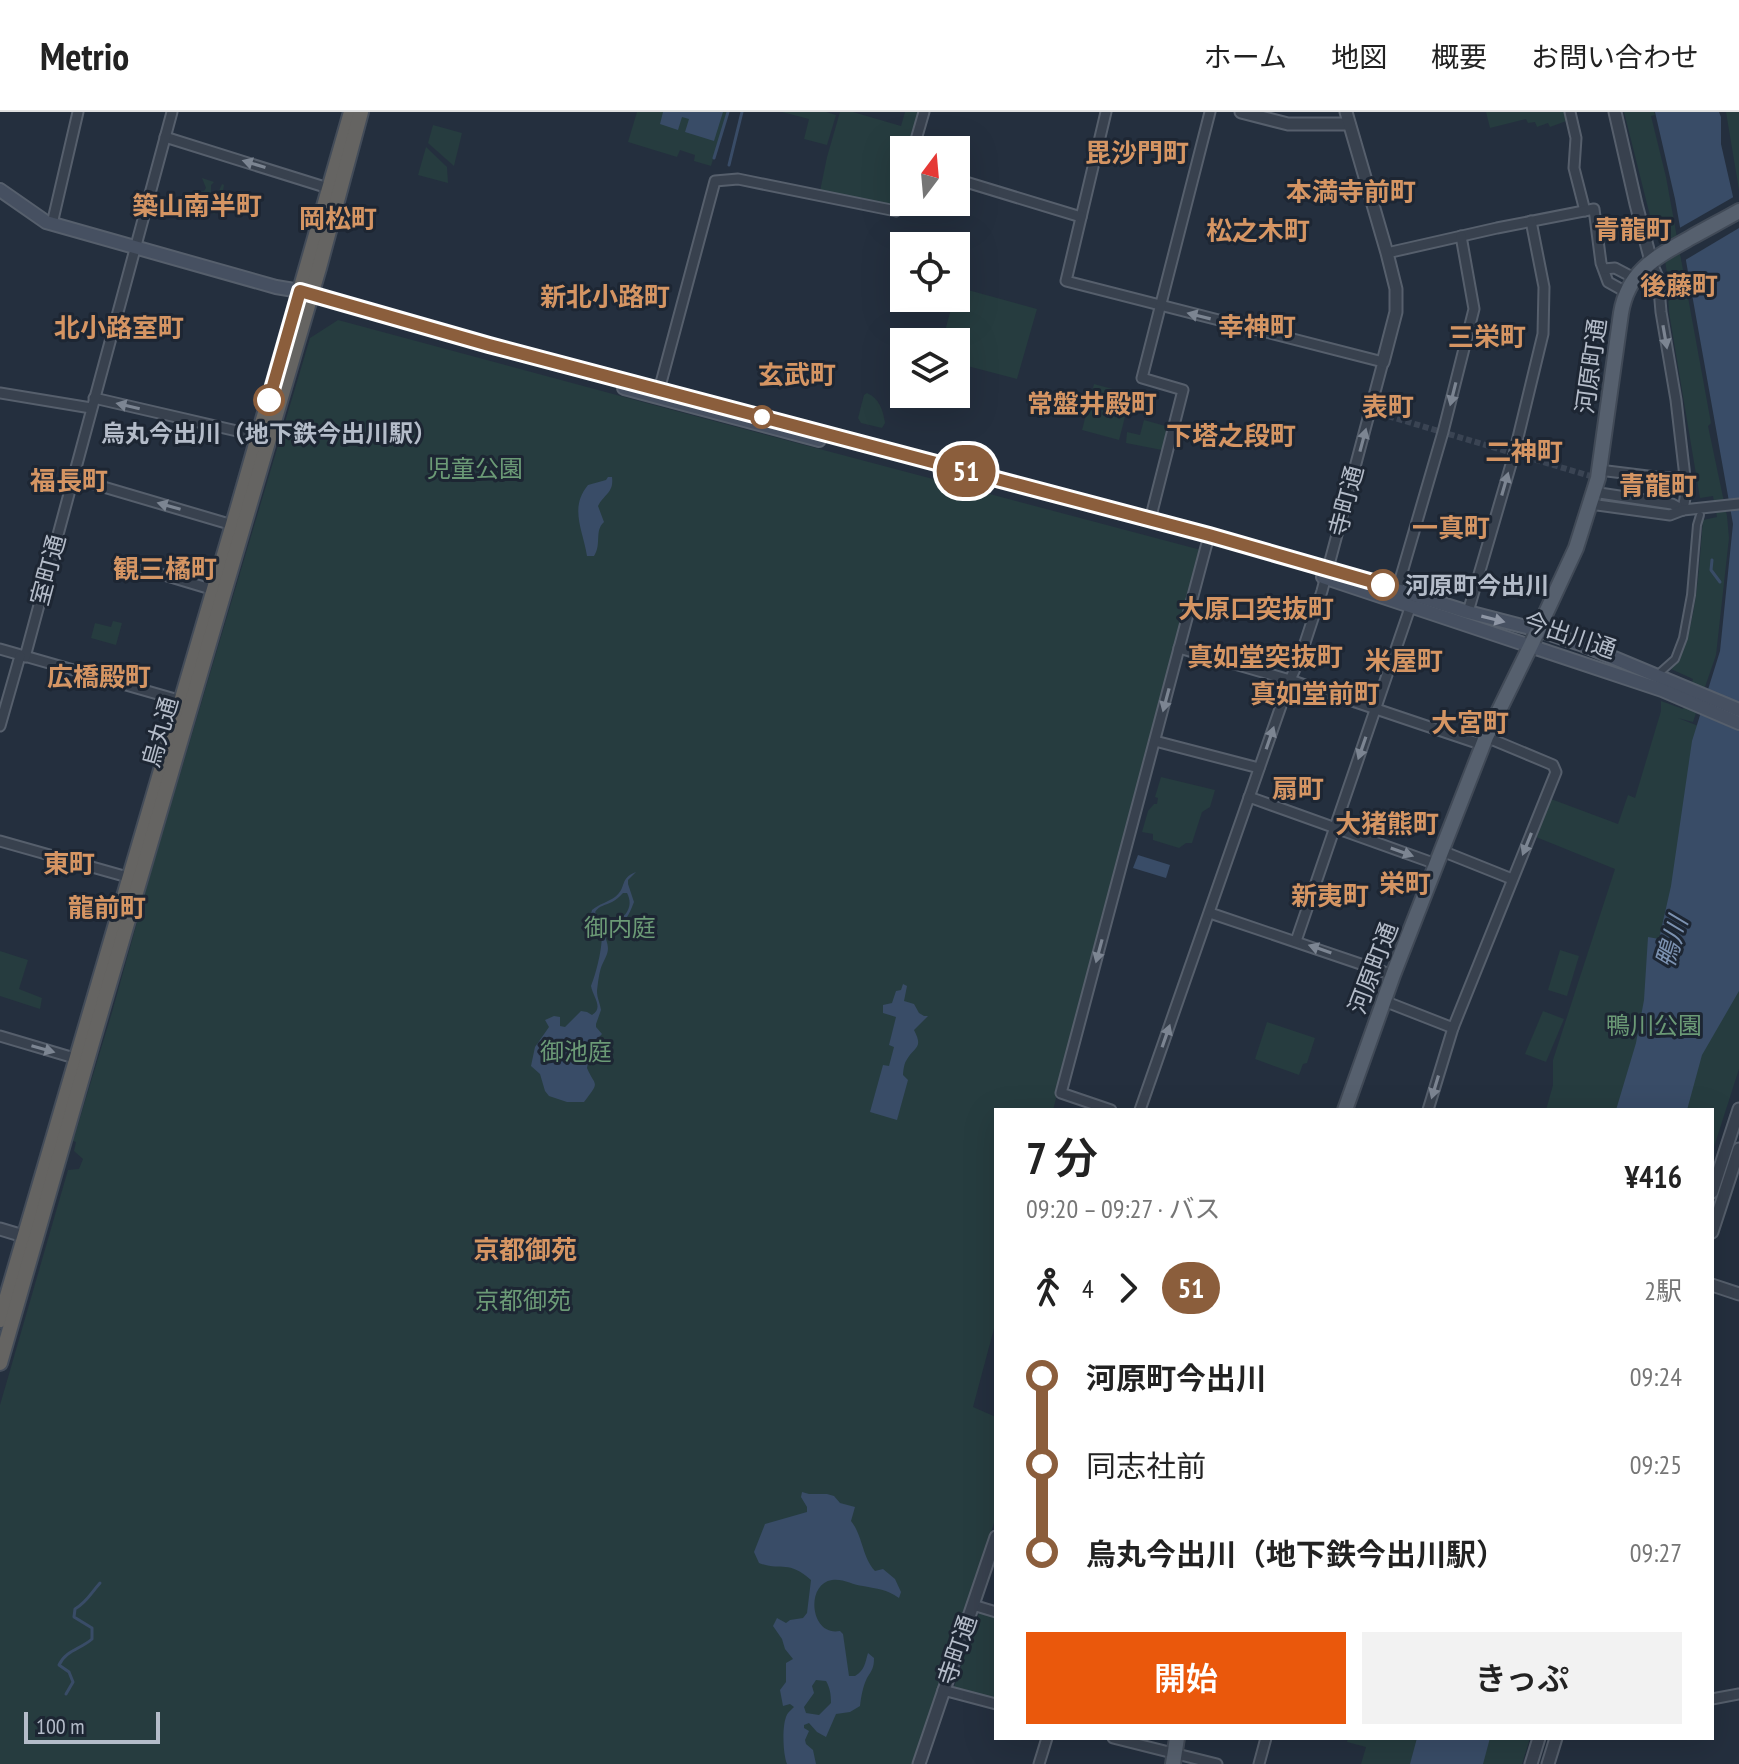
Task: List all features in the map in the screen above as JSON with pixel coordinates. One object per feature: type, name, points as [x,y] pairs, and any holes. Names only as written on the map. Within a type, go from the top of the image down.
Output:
[{"type":"highway","name":"烏丸通","points":[[134,879],[214,590],[238,527],[259,436],[305,296],[328,188],[351,112]]},
{"type":"highway","name":"烏丸通","points":[[0,1363],[30,1238],[81,1059],[361,112]]},
{"type":"highway","name":"烏丸通","points":[[0,1320],[30,1238]]},
{"type":"main road","name":"今出川通","points":[[0,190],[52,224],[658,394],[1207,543],[1397,590],[1412,600],[1538,630],[1583,645],[1739,723]]},
{"type":"main road","name":"河原町通","points":[[1346,1108],[1393,975],[1484,741],[1576,548],[1599,470],[1626,292],[1634,278],[1651,261],[1739,211]]},
{"type":"main road","name":"今出川通","points":[[658,394],[1150,520],[1412,600],[1531,645],[1662,682],[1739,710]]},
{"type":"street","points":[[52,224],[78,112]]},
{"type":"street","name":"室町通","points":[[0,726],[73,478],[172,112]]},
{"type":"street","points":[[917,136],[924,112]]},
{"type":"street","points":[[1106,112],[1066,281],[1383,362]]},
{"type":"street","points":[[1150,520],[1183,390],[1142,378],[1210,112]]},
{"type":"street","points":[[1241,112],[1288,124],[1349,124]]},
{"type":"street","name":"寺町通","points":[[1141,1108],[1300,658],[1396,312],[1396,289],[1387,253],[1346,112]]},
{"type":"street","points":[[1570,112],[1576,138],[1574,168],[1585,211]]},
{"type":"street","points":[[1615,112],[1636,204],[1658,277],[1685,477],[1683,510]]},
{"type":"street","points":[[165,137],[328,188]]},
{"type":"street","points":[[658,394],[715,181],[738,179],[890,210]]},
{"type":"street","points":[[970,183],[1081,217]]},
{"type":"street","points":[[1387,253],[1594,209],[1601,263],[1608,282],[1626,292]]},
{"type":"street","points":[[1468,612],[1514,454],[1543,334],[1544,287],[1531,221]]},
{"type":"street","points":[[1397,590],[1443,432],[1474,309],[1461,236]]},
{"type":"street","points":[[1604,269],[1615,268],[1634,278]]},
{"type":"street","points":[[0,393],[93,403],[259,436]]},
{"type":"street","points":[[1599,470],[1664,478],[1685,477]]},
{"type":"street","points":[[73,478],[238,527]]},
{"type":"street","points":[[1592,498],[1672,504],[1683,510],[1701,511],[1739,504]]},
{"type":"street","points":[[1662,682],[1683,638],[1701,511]]},
{"type":"street","points":[[1105,1108],[1061,1093],[1207,543]]},
{"type":"street","points":[[124,563],[214,590]]},
{"type":"street","points":[[1296,941],[1412,600]]},
{"type":"street","points":[[1179,648],[1290,680],[1553,765],[1556,772],[1453,1028],[1429,1108]]},
{"type":"street","points":[[0,649],[182,701]]},
{"type":"street","points":[[1155,741],[1259,768]]},
{"type":"street","points":[[1249,797],[1336,828],[1512,879]]},
{"type":"street","points":[[0,841],[134,879]]},
{"type":"street","points":[[1210,913],[1393,975]]},
{"type":"street","points":[[1384,1001],[1453,1028]]},
{"type":"street","points":[[0,1036],[81,1059]]},
{"type":"street","points":[[1714,1186],[1739,1109]]},
{"type":"street","points":[[1714,1226],[1739,1149]]},
{"type":"street","points":[[0,1229],[30,1238]]},
{"type":"street","points":[[1714,1286],[1739,1294]]},
{"type":"street","name":"寺町通","points":[[919,1764],[994,1543]]},
{"type":"street","points":[[973,1605],[994,1611]]},
{"type":"street","points":[[943,1690],[994,1703]]},
{"type":"street","points":[[1714,1699],[1739,1694]]},
{"type":"street","points":[[1039,1764],[1046,1740]]},
{"type":"street","points":[[1119,1740],[1174,1759],[1217,1764]]},
{"type":"street","points":[[1259,1764],[1265,1740]]},
{"type":"street","points":[[1531,1764],[1538,1740]]},
{"type":"street","points":[[1548,1764],[1555,1740]]},
{"type":"green space","points":[[637,112],[727,112],[711,166],[694,161],[695,155],[680,150],[677,157],[628,142]]},
{"type":"green space","points":[[782,112],[826,112],[836,115],[827,145],[804,139],[809,119]]},
{"type":"green space","points":[[840,112],[853,112],[901,126],[905,112],[918,112],[911,136],[890,136],[890,205],[820,191]]},
{"type":"green space","points":[[1486,112],[1566,112],[1569,120],[1550,127],[1548,123],[1537,127],[1535,122],[1528,123],[1526,119],[1490,128]]},
{"type":"green space","name":"鴨川公園","points":[[1624,112],[1654,112],[1655,115],[1651,116],[1666,177],[1729,538],[1716,655],[1693,722],[1678,718],[1739,742],[1739,1069],[1714,1147],[1714,1108],[1547,1108],[1553,1085],[1553,1060],[1615,869],[1536,837],[1551,799],[1618,824],[1628,795],[1635,798],[1661,711],[1661,701],[1683,709],[1693,679],[1671,669],[1680,656],[1692,619],[1703,520],[1717,517],[1713,496],[1700,498],[1669,312],[1661,235],[1653,228]]},
{"type":"green space","points":[[1726,112],[1739,112],[1739,190]]},
{"type":"green space","points":[[433,125],[462,133],[454,166],[428,143]]},
{"type":"green space","points":[[426,147],[447,167],[448,183],[418,175]]},
{"type":"green space","points":[[202,178],[214,182],[211,192],[218,193],[224,185],[223,191],[229,194],[228,199],[237,203],[236,207],[219,202],[215,214],[194,208],[197,192],[206,188]]},
{"type":"green space","points":[[970,291],[1037,309],[1017,379],[970,367],[970,328],[946,328],[950,312],[970,312]]},
{"type":"green space","name":"京都御苑","points":[[338,320],[1201,550],[1054,1108],[994,1108],[994,1328],[973,1407],[994,1416],[994,1523],[915,1764],[0,1764],[0,1405],[68,1170],[79,1169],[83,1159],[74,1151],[76,1142],[73,1141],[310,338]]},
{"type":"green space","points":[[1094,384],[1131,394],[1119,440],[1082,430]]},
{"type":"green space","points":[[867,393],[875,398],[882,409],[885,423],[882,428],[861,423],[858,418]]},
{"type":"green space","points":[[1144,420],[1169,427],[1162,450],[1126,443],[1127,432],[1140,435]]},
{"type":"green space","points":[[113,621],[122,623],[116,645],[91,638],[95,623],[111,627]]},
{"type":"green space","points":[[1161,777],[1215,790],[1210,807],[1202,812],[1192,843],[1179,848],[1153,840],[1153,834],[1142,832],[1148,811],[1157,804],[1158,798],[1155,797]]},
{"type":"green space","points":[[1560,950],[1579,956],[1567,996],[1548,990]]},
{"type":"green space","points":[[0,951],[28,960],[19,989],[42,998],[40,1009],[0,996]]},
{"type":"green space","points":[[1543,1011],[1564,1019],[1546,1062],[1525,1054]]},
{"type":"green space","points":[[1267,1022],[1315,1038],[1307,1063],[1303,1064],[1299,1075],[1255,1059]]},
{"type":"green space","points":[[980,1610],[994,1615],[994,1699],[954,1687]]},
{"type":"green space","points":[[1529,1740],[1522,1764],[1361,1764],[1366,1747],[1347,1742]]},
{"type":"water","points":[[663,112],[723,112],[714,141],[685,132],[689,119],[682,117],[678,130],[660,124]]},
{"type":"water","name":"鴨川","points":[[1655,112],[1719,112],[1721,144],[1739,223],[1739,991],[1702,1055],[1688,1108],[1617,1108],[1636,1043],[1644,1000],[1648,937],[1659,939],[1671,886],[1692,741],[1720,651],[1733,524],[1675,199]]},
{"type":"water","points":[[612,477],[612,487],[598,506],[604,522],[599,529],[594,556],[587,556],[579,519],[579,502],[588,485]]},
{"type":"water","points":[[1138,855],[1170,865],[1166,878],[1133,868]]},
{"type":"water","points":[[636,872],[628,880],[634,902],[632,908],[622,922],[604,934],[608,950],[599,978],[597,994],[601,1010],[596,1024],[602,1034],[585,1052],[589,1057],[587,1068],[595,1087],[584,1102],[567,1102],[549,1096],[545,1091],[540,1074],[531,1066],[535,1047],[549,1027],[545,1020],[560,1017],[560,1026],[565,1027],[581,1011],[592,1015],[597,1009],[591,986],[598,965],[602,931],[591,914],[592,910],[615,897],[631,874]],"holes":[[[627,893],[628,910],[616,922],[605,927],[595,912]]]},
{"type":"water","points":[[903,984],[907,986],[904,1001],[914,1004],[919,1013],[928,1016],[914,1030],[918,1044],[905,1064],[903,1075],[908,1080],[897,1120],[870,1112],[883,1065],[889,1066],[894,1047],[889,1045],[896,1017],[883,1013],[883,1005],[892,1003],[896,991],[901,990]]},
{"type":"water","points":[[802,1492],[827,1494],[840,1503],[855,1507],[851,1521],[871,1565],[875,1571],[883,1569],[895,1579],[901,1592],[899,1598],[882,1590],[836,1580],[823,1584],[818,1590],[815,1599],[817,1619],[830,1631],[843,1634],[849,1676],[861,1671],[868,1653],[874,1658],[860,1706],[850,1712],[836,1714],[826,1737],[809,1723],[804,1725],[809,1731],[806,1744],[813,1750],[816,1764],[787,1764],[784,1728],[786,1716],[794,1707],[790,1704],[783,1706],[780,1690],[786,1682],[786,1663],[793,1659],[773,1626],[777,1618],[786,1623],[803,1618],[807,1613],[811,1580],[790,1568],[759,1563],[754,1552],[765,1524],[807,1512]],"holes":[[[816,1680],[826,1681],[831,1703],[819,1715],[806,1713],[804,1707],[814,1693],[812,1686]]]},
{"type":"water","points":[[1416,1740],[1489,1740],[1483,1764],[1410,1764]]},
{"type":"pier","points":[[1737,195],[1739,228],[1682,262],[1676,230]]},
{"type":"waterway","points":[[714,158],[728,112]]},
{"type":"waterway","points":[[729,165],[742,112]]},
{"type":"waterway","points":[[1712,560],[1711,570],[1720,582]]},
{"type":"waterway","points":[[66,1694],[73,1682],[69,1672],[59,1665],[70,1653],[92,1639],[92,1628],[74,1617],[75,1609],[100,1583]]},
{"type":"tunnel","points":[[1371,411],[1597,478]]},
{"type":"bus line","name":"51","points":[[269,400],[300,291],[489,345],[1209,535],[1383,585]]},
{"type":"place","name":"烏丸今出川（地下鉄今出川駅）","points":[[269,400]]},
{"type":"place","name":"河原町今出川","points":[[1383,585]]},
{"type":"district","name":"毘沙門町","points":[[1137,152]]},
{"type":"district","name":"本満寺前町","points":[[1351,191]]},
{"type":"district","name":"築山南半町","points":[[197,205]]},
{"type":"district","name":"岡松町","points":[[338,218]]},
{"type":"district","name":"青龍町","points":[[1633,229]]},
{"type":"district","name":"松之木町","points":[[1258,230]]},
{"type":"district","name":"後藤町","points":[[1679,285]]},
{"type":"district","name":"新北小路町","points":[[605,296]]},
{"type":"district","name":"幸神町","points":[[1257,326]]},
{"type":"district","name":"北小路室町","points":[[119,327]]},
{"type":"district","name":"三栄町","points":[[1487,336]]},
{"type":"district","name":"玄武町","points":[[797,374]]},
{"type":"district","name":"常盤井殿町","points":[[1092,403]]},
{"type":"district","name":"表町","points":[[1388,406]]},
{"type":"district","name":"下塔之段町","points":[[1231,435]]},
{"type":"district","name":"二神町","points":[[1524,451]]},
{"type":"district","name":"福長町","points":[[69,480]]},
{"type":"district","name":"青龍町","points":[[1658,485]]},
{"type":"district","name":"一真町","points":[[1451,527]]},
{"type":"district","name":"観三橘町","points":[[165,568]]},
{"type":"district","name":"大原口突抜町","points":[[1256,608]]},
{"type":"district","name":"真如堂突抜町","points":[[1265,656]]},
{"type":"district","name":"米屋町","points":[[1404,660]]},
{"type":"district","name":"広橋殿町","points":[[99,676]]},
{"type":"district","name":"真如堂前町","points":[[1315,693]]},
{"type":"district","name":"大宮町","points":[[1470,722]]},
{"type":"district","name":"扇町","points":[[1298,788]]},
{"type":"district","name":"大猪熊町","points":[[1387,823]]},
{"type":"district","name":"東町","points":[[69,863]]},
{"type":"district","name":"栄町","points":[[1405,883]]},
{"type":"district","name":"新夷町","points":[[1330,895]]},
{"type":"district","name":"龍前町","points":[[107,907]]},
{"type":"district","name":"京都御苑","points":[[525,1249]]},
{"type":"park label","name":"児童公園","points":[[475,468]]},
{"type":"park label","name":"御内庭","points":[[620,927]]},
{"type":"park label","name":"御池庭","points":[[576,1051]]}]
